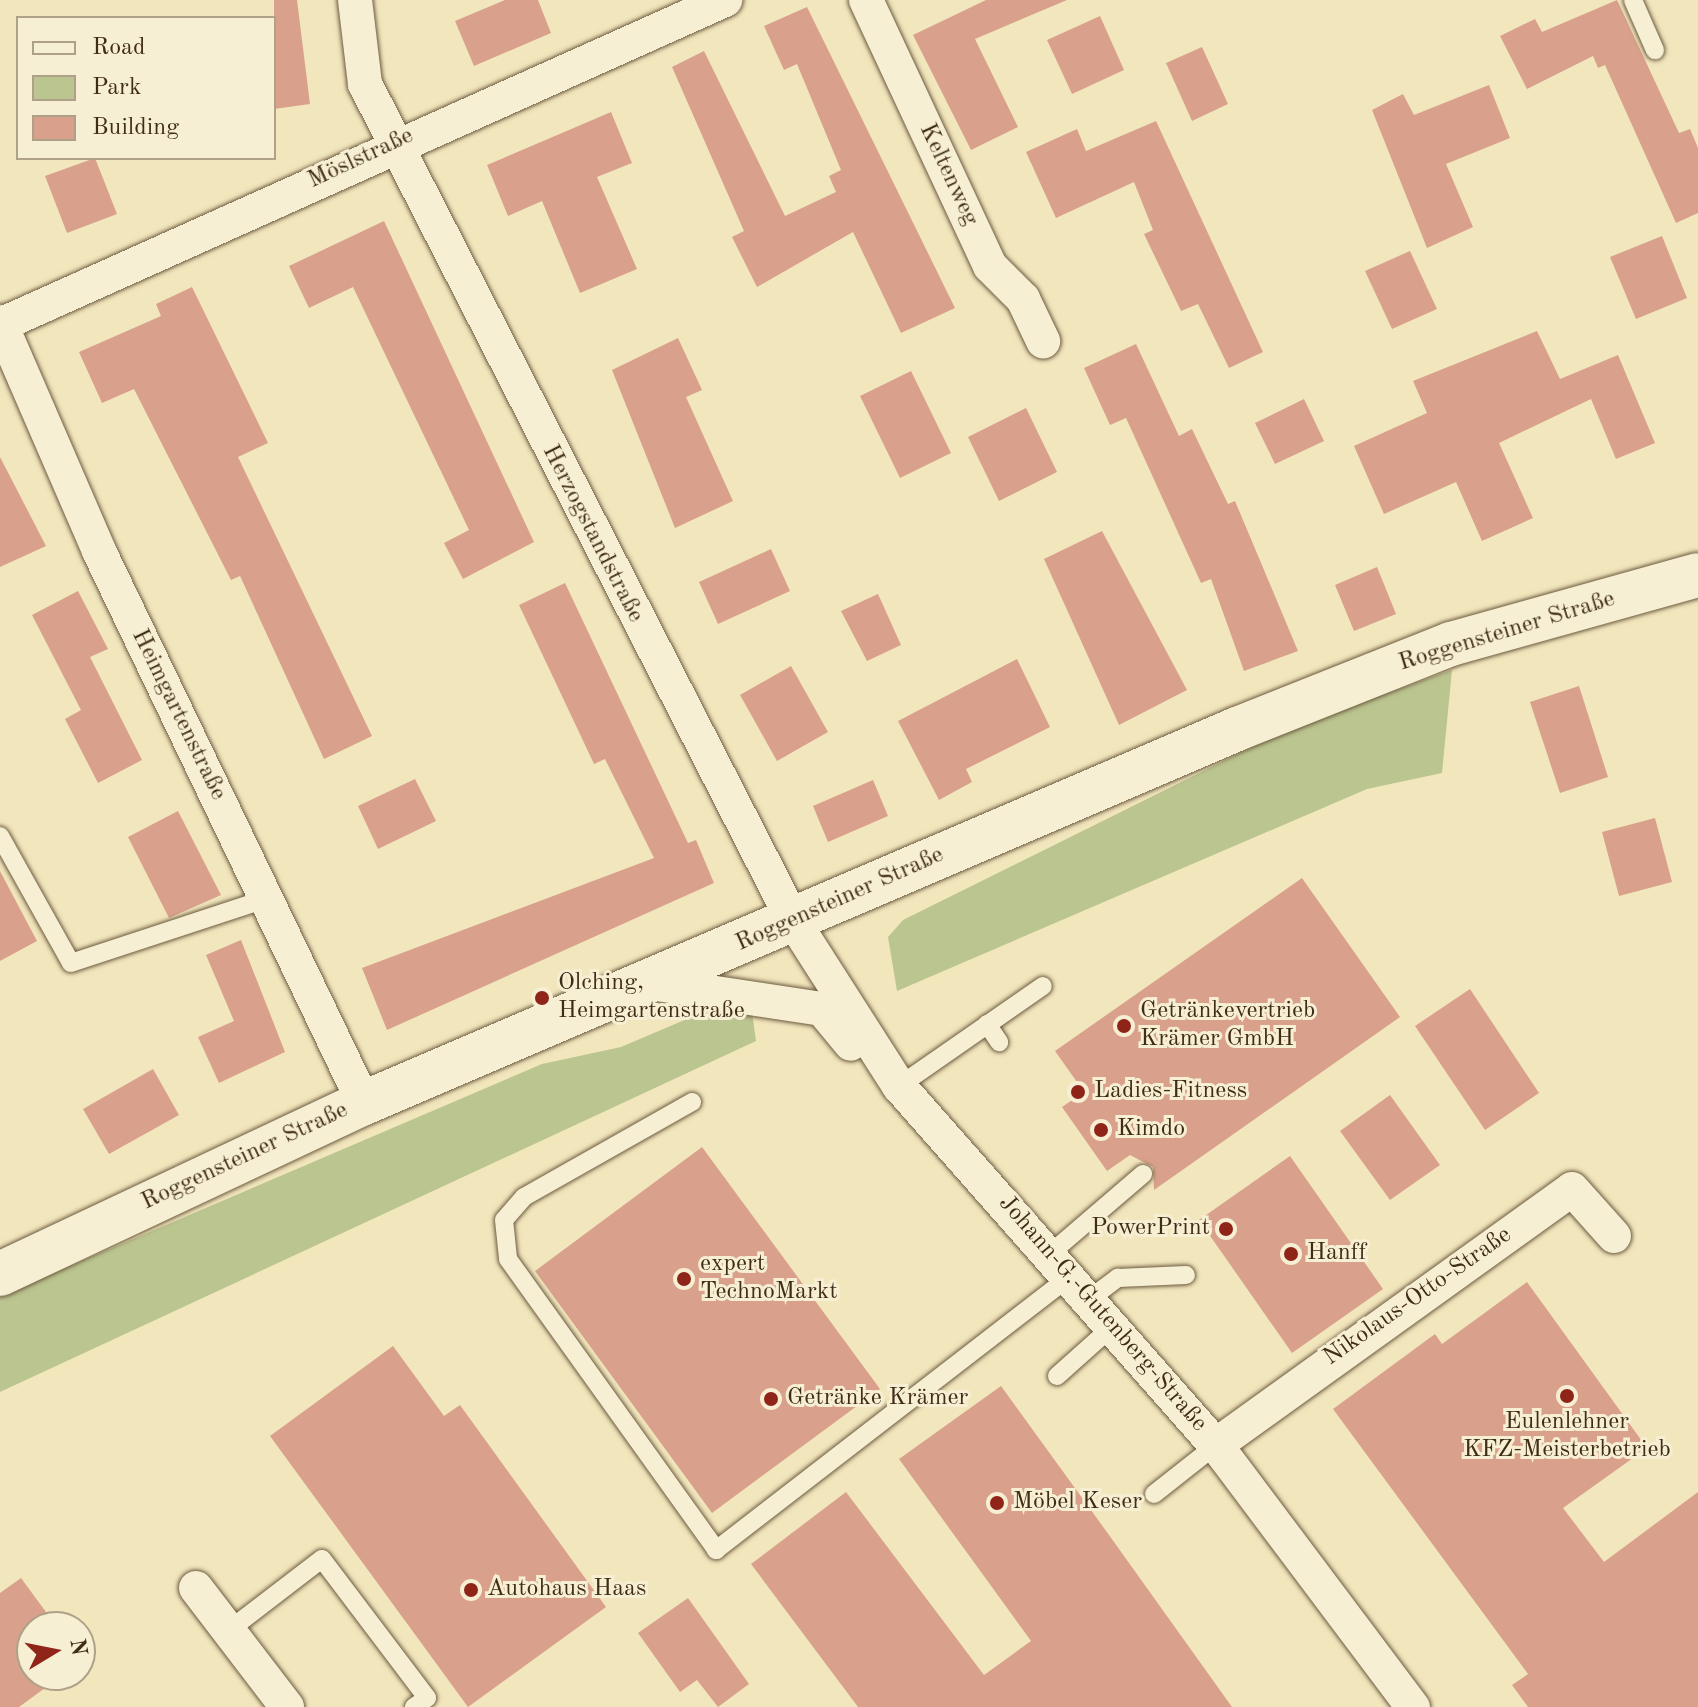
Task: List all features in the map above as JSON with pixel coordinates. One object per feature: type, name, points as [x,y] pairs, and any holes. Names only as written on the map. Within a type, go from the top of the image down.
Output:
[{"type":"main road","name":"Roggensteiner Straße","points":[[0,1274],[364,1103],[1451,644],[1698,575]]},
{"type":"street","name":"Herzogstandstraße","points":[[355,0],[365,84],[794,922]]},
{"type":"street","name":"Möslstraße","points":[[0,324],[395,143],[725,0]]},
{"type":"street","name":"Keltenweg","points":[[866,0],[990,266],[1023,299],[1043,341]]},
{"type":"street","name":"Heimgartenstraße","points":[[0,324],[266,899],[364,1103]]},
{"type":"street","name":"Johann-G.-Gutenberg-Straße","points":[[794,922],[895,1080],[1071,1275],[1216,1445],[1413,1707]]},
{"type":"street","points":[[650,983],[822,1009],[859,1053],[895,1080]]},
{"type":"street","name":"Nikolaus-Otto-Straße","points":[[1216,1445],[1572,1189],[1614,1236]]},
{"type":"street","points":[[196,1588],[287,1707]]},
{"type":"lane","points":[[1633,0],[1655,50]]},
{"type":"lane","points":[[0,836],[71,963],[266,899]]},
{"type":"lane","points":[[895,1080],[1043,986]]},
{"type":"lane","points":[[987,1024],[999,1042]]},
{"type":"lane","points":[[692,1102],[524,1197],[504,1220],[508,1259],[716,1550],[1071,1275],[1143,1174]]},
{"type":"lane","points":[[1071,1275],[1118,1278],[1186,1275]]},
{"type":"lane","points":[[1057,1376],[1114,1325]]},
{"type":"lane","points":[[1154,1494],[1216,1445]]},
{"type":"lane","points":[[228,1631],[322,1559],[427,1698],[414,1707]]},
{"type":"green space","points":[[1452,670],[1442,773],[1367,789],[897,991],[888,937],[903,920],[1290,728]]},
{"type":"green space","points":[[744,1004],[752,1012],[756,1041],[0,1392],[0,1296],[542,1064],[621,1047],[708,1010]]},
{"type":"building","points":[[274,0],[297,0],[310,104],[276,109]]},
{"type":"building","points":[[505,0],[538,0],[551,33],[474,66],[455,21]]},
{"type":"building","points":[[986,0],[1067,0],[975,39],[1018,127],[971,150],[913,35]]},
{"type":"building","points":[[1617,0],[1679,133],[1690,129],[1698,148],[1698,213],[1676,223],[1605,65],[1598,68],[1593,56],[1527,89],[1500,36],[1535,19],[1542,32]]},
{"type":"building","points":[[807,7],[955,308],[901,333],[853,232],[757,287],[732,237],[744,231],[672,67],[704,51],[785,216],[836,192],[829,176],[841,170],[797,64],[784,70],[764,26]]},
{"type":"building","points":[[1100,16],[1124,70],[1072,94],[1047,40]]},
{"type":"building","points":[[1202,47],[1228,104],[1192,121],[1166,63]]},
{"type":"building","points":[[1489,85],[1510,138],[1446,164],[1473,227],[1427,248],[1372,110],[1403,94],[1414,115]]},
{"type":"building","points":[[611,112],[632,163],[597,177],[637,269],[580,293],[542,201],[508,216],[487,165]]},
{"type":"building","points":[[1156,121],[1263,352],[1229,368],[1198,304],[1181,311],[1144,234],[1153,230],[1134,182],[1056,218],[1026,152],[1077,129],[1086,151]]},
{"type":"building","points":[[96,160],[117,214],[67,233],[45,176]]},
{"type":"building","points":[[384,221],[534,542],[463,579],[444,543],[469,530],[353,287],[309,308],[289,266]]},
{"type":"building","points":[[1662,236],[1687,298],[1636,319],[1610,257]]},
{"type":"building","points":[[1410,251],[1437,309],[1392,329],[1365,271]]},
{"type":"building","points":[[192,287],[268,443],[238,457],[372,736],[324,759],[240,576],[231,580],[134,389],[102,403],[79,352],[161,316],[156,304]]},
{"type":"building","points":[[1537,331],[1560,379],[1618,355],[1655,443],[1616,459],[1591,399],[1499,443],[1533,518],[1482,541],[1456,482],[1384,514],[1354,446],[1427,413],[1413,381]]},
{"type":"building","points":[[678,338],[702,390],[686,397],[733,501],[675,528],[612,370]]},
{"type":"building","points":[[1136,344],[1179,436],[1192,429],[1228,504],[1235,501],[1298,651],[1244,671],[1211,579],[1201,583],[1126,418],[1110,425],[1084,368]]},
{"type":"building","points":[[911,371],[951,453],[900,478],[860,396]]},
{"type":"building","points":[[1304,399],[1324,441],[1275,464],[1255,423]]},
{"type":"building","points":[[1026,408],[1057,472],[999,501],[968,437]]},
{"type":"building","points":[[0,457],[46,546],[0,567]]},
{"type":"building","points":[[1102,531],[1187,690],[1119,725],[1044,559]]},
{"type":"building","points":[[771,549],[790,591],[718,624],[699,582]]},
{"type":"building","points":[[1377,567],[1396,614],[1354,631],[1335,585]]},
{"type":"building","points":[[565,583],[688,843],[696,840],[714,883],[387,1030],[362,968],[654,858],[605,759],[594,764],[519,605]]},
{"type":"building","points":[[78,591],[108,649],[90,657],[142,760],[98,783],[65,719],[81,710],[32,615]]},
{"type":"building","points":[[878,594],[901,645],[867,661],[841,611]]},
{"type":"building","points":[[1017,659],[1050,727],[966,769],[972,782],[939,800],[898,721]]},
{"type":"building","points":[[791,666],[828,732],[777,761],[740,695]]},
{"type":"building","points":[[1579,686],[1608,777],[1560,793],[1530,702]]},
{"type":"building","points":[[415,779],[436,821],[378,849],[358,806]]},
{"type":"building","points":[[873,780],[888,816],[828,842],[813,806]]},
{"type":"building","points":[[178,811],[221,895],[169,918],[128,837]]},
{"type":"building","points":[[1655,818],[1672,882],[1619,896],[1602,832]]},
{"type":"building","points":[[0,871],[37,941],[0,961]]},
{"type":"building","points":[[1302,878],[1400,1017],[1154,1190],[1153,1167],[1130,1155],[1107,1171],[1062,1107],[1084,1092],[1055,1051]]},
{"type":"building","points":[[241,940],[285,1052],[219,1083],[198,1037],[234,1021],[206,955]]},
{"type":"building","points":[[1470,989],[1539,1093],[1485,1130],[1415,1026]]},
{"type":"building","points":[[153,1069],[179,1115],[109,1154],[83,1109]]},
{"type":"building","points":[[1390,1095],[1440,1165],[1390,1200],[1340,1131]]},
{"type":"building","points":[[702,1147],[880,1389],[712,1513],[535,1271]]},
{"type":"building","name":"Hanff","points":[[1290,1156],[1383,1289],[1292,1353],[1199,1220]]},
{"type":"building","points":[[1527,1282],[1647,1448],[1563,1508],[1604,1562],[1698,1492],[1698,1707],[1528,1707],[1512,1685],[1528,1674],[1333,1409],[1435,1334],[1442,1344]]},
{"type":"building","points":[[393,1346],[444,1416],[460,1405],[606,1607],[468,1707],[270,1436]]},
{"type":"building","points":[[1001,1386],[1232,1707],[858,1707],[751,1564],[846,1492],[984,1675],[1031,1641],[899,1459]]},
{"type":"building","points":[[21,1578],[45,1611],[16,1611],[16,1691],[41,1691],[19,1707],[0,1707],[0,1593]]},
{"type":"building","points":[[688,1598],[749,1684],[718,1707],[697,1680],[680,1692],[638,1633]]},
{"type":"place","name":"Olching, Heimgartenstraße","points":[[542,998]]},
{"type":"place","name":"Getränkevertrieb Krämer GmbH","points":[[1124,1026]]},
{"type":"place","name":"Ladies-Fitness","points":[[1078,1092]]},
{"type":"place","name":"Kimdo","points":[[1101,1130]]},
{"type":"place","name":"PowerPrint","points":[[1226,1229]]},
{"type":"place","name":"Hanff","points":[[1291,1254]]},
{"type":"place","name":"expert TechnoMarkt","points":[[684,1279]]},
{"type":"place","name":"Eulenlehner KFZ-Meisterbetrieb","points":[[1567,1396]]},
{"type":"place","name":"Getränke Krämer","points":[[771,1399]]},
{"type":"place","name":"Möbel Keser","points":[[997,1503]]},
{"type":"place","name":"Autohaus Haas","points":[[471,1590]]}]
